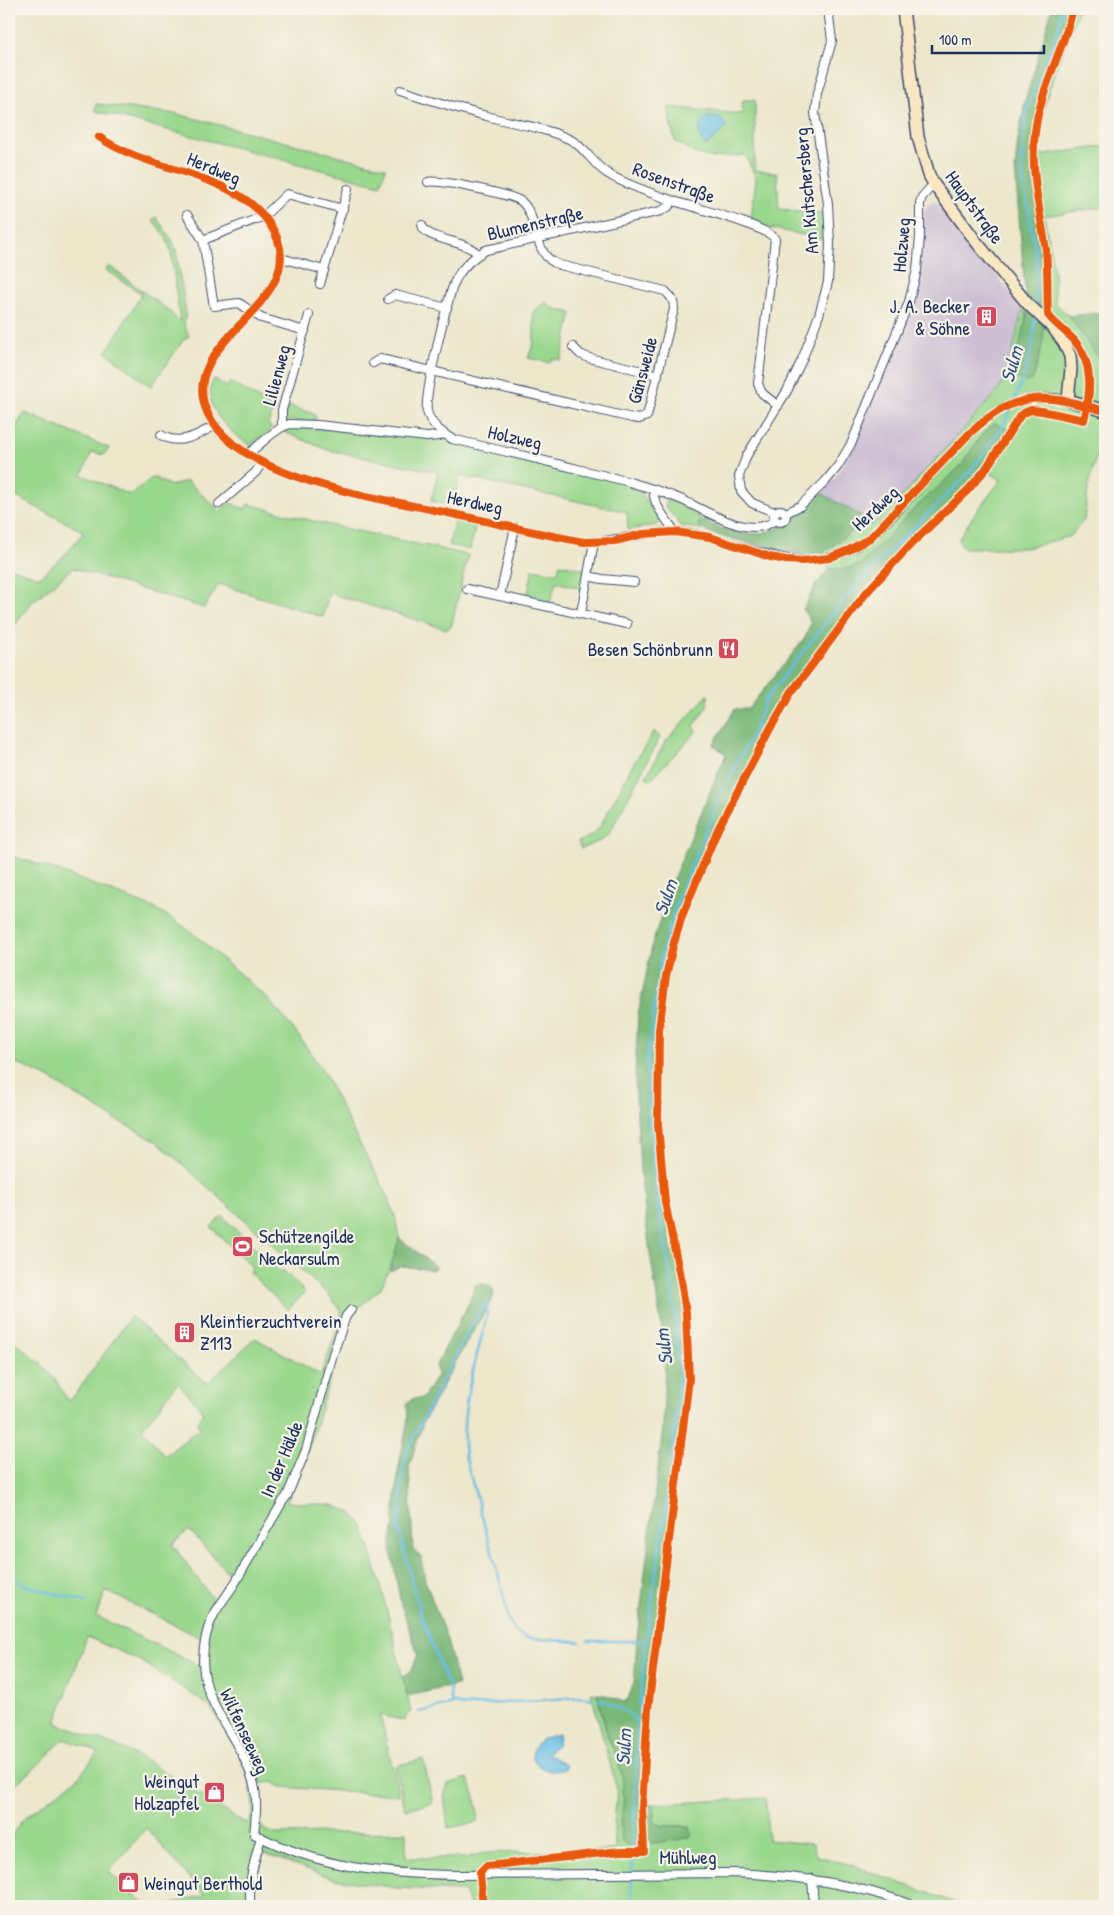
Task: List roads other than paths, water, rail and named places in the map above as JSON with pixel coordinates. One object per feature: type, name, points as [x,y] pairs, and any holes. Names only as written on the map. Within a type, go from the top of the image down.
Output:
[{"type":"street","name":"Am Kutschersberg","points":[[775,516],[752,504],[742,491],[739,476],[747,455],[778,406],[802,360],[819,315],[828,282],[830,244],[828,204],[815,113],[832,41],[828,9]]},
{"type":"street","name":"Hauptstraße","points":[[904,9],[918,137],[924,162],[935,186],[978,244],[1027,302],[1059,336],[1070,356],[1071,369],[1068,400]]},
{"type":"street","name":"Rosenstraße","points":[[400,90],[566,138],[572,141],[598,167],[611,176],[673,201],[765,231],[774,237],[758,384],[762,393],[778,406]]},
{"type":"street","name":"Herdweg","points":[[99,137],[111,146],[133,156],[177,169],[223,187],[251,203],[269,222],[278,238],[281,258],[271,288],[262,303],[217,349],[205,376],[202,396],[209,416],[216,425],[248,454],[304,480],[331,488],[515,528],[594,542],[615,541],[642,534],[675,532],[710,537],[770,557],[786,560],[818,560],[849,550],[870,538],[882,528],[969,434],[985,419],[1004,407],[1030,398],[1043,397],[1068,400],[1105,410]]},
{"type":"street","points":[[428,182],[448,182],[518,199],[528,210],[538,238]]},
{"type":"street","name":"Holzweg","points":[[775,516],[778,522],[784,521],[786,513],[800,506],[825,482],[838,466],[852,442],[909,302],[917,270],[920,237],[920,203],[922,196],[927,190],[935,186]]},
{"type":"street","points":[[320,284],[348,189]]},
{"type":"street","points":[[187,215],[203,240],[264,216],[287,194],[343,209]]},
{"type":"street","name":"Blumenstraße","points":[[444,434],[435,426],[427,410],[427,400],[447,308],[456,280],[464,267],[478,254],[486,250],[661,211],[673,201]]},
{"type":"street","points":[[422,225],[423,230],[429,235],[468,246],[478,254]]},
{"type":"street","name":"Gänsweide","points":[[433,370],[639,419],[647,416],[674,309],[673,299],[666,291],[555,264],[544,254],[538,238]]},
{"type":"street","name":"Lilienweg","points":[[203,240],[214,306],[240,303],[261,318],[305,331]]},
{"type":"street","points":[[281,258],[324,270]]},
{"type":"street","points":[[388,299],[394,295],[447,308]]},
{"type":"street","name":"Lilienweg","points":[[282,427],[282,410],[309,315]]},
{"type":"street","points":[[573,347],[580,354],[589,358],[658,375]]},
{"type":"street","points":[[372,363],[380,359],[433,370]]},
{"type":"street","name":"Holzweg","points":[[282,427],[290,424],[318,425],[427,437],[444,434],[452,439],[630,482],[681,500],[717,518],[741,526],[771,524],[775,516]]},
{"type":"street","points":[[161,435],[174,441],[182,440],[194,437],[216,425]]},
{"type":"street","points":[[248,454],[282,427]]},
{"type":"street","points":[[219,504],[256,472],[262,462]]},
{"type":"street","points":[[654,490],[655,500],[675,532]]},
{"type":"street","points":[[500,596],[515,528]]},
{"type":"street","points":[[581,613],[594,542]]},
{"type":"street","points":[[588,576],[602,580],[634,582]]},
{"type":"street","points":[[467,590],[627,624]]},
{"type":"street","name":"In der Hälde","points":[[204,1673],[203,1651],[206,1634],[216,1609],[233,1586],[282,1500],[287,1496],[306,1450],[333,1354],[346,1316],[351,1310]]},
{"type":"street","name":"Wilfenseeweg","points":[[204,1673],[212,1702],[241,1752],[253,1781],[257,1805],[257,1835],[249,1889],[251,1906]]},
{"type":"street","name":"Mühlweg","points":[[257,1835],[281,1847],[317,1860],[377,1871],[446,1875],[734,1873],[812,1879],[872,1892],[914,1906]]},
{"type":"street","points":[[812,1879],[814,1906]]},
{"type":"water","points":[[707,117],[720,118],[727,127],[706,146],[699,132],[701,124]]},
{"type":"water","points":[[559,1734],[558,1744],[548,1754],[566,1765],[565,1769],[546,1770],[532,1758],[533,1752],[537,1744],[544,1738]]},
{"type":"waterway","name":"Sulm","points":[[1036,307],[1037,262],[1021,167],[1026,113],[1058,30],[1062,9]]},
{"type":"waterway","name":"Sulm","points":[[1014,401],[1029,360],[1035,317]]},
{"type":"waterway","name":"Sulm","points":[[631,1906],[637,1730],[645,1647],[669,1484],[680,1373],[671,1278],[658,1208],[649,1122],[647,1060],[662,951],[678,898],[723,789],[754,731],[766,699],[857,583],[971,471],[1004,424],[1012,406]]},
{"type":"waterway","points":[[454,1704],[451,1701],[450,1690],[420,1613],[399,1530],[403,1465],[410,1444],[469,1330],[487,1300]]},
{"type":"waterway","points":[[487,1302],[487,1316],[466,1403],[464,1421],[465,1456],[502,1588],[508,1619],[517,1633],[527,1638],[580,1642]]},
{"type":"waterway","points":[[9,1578],[24,1585],[86,1602]]},
{"type":"waterway","points":[[588,1641],[646,1641]]},
{"type":"waterway","points":[[419,1712],[454,1704],[465,1706],[581,1697],[592,1699]]},
{"type":"waterway","points":[[598,1700],[603,1700],[630,1714],[637,1723]]},
{"type":"place","name":"J. A. Becker & Söhne","points":[[986,317]]},
{"type":"place","name":"Besen Schönbrunn","points":[[729,649]]},
{"type":"place","name":"Schützengilde Neckarsulm","points":[[243,1247]]},
{"type":"place","name":"Kleintierzuchtverein Z113","points":[[184,1332]]},
{"type":"place","name":"Weingut Holzapfel","points":[[215,1792]]},
{"type":"place","name":"Weingut Berthold","points":[[128,1883]]}]
